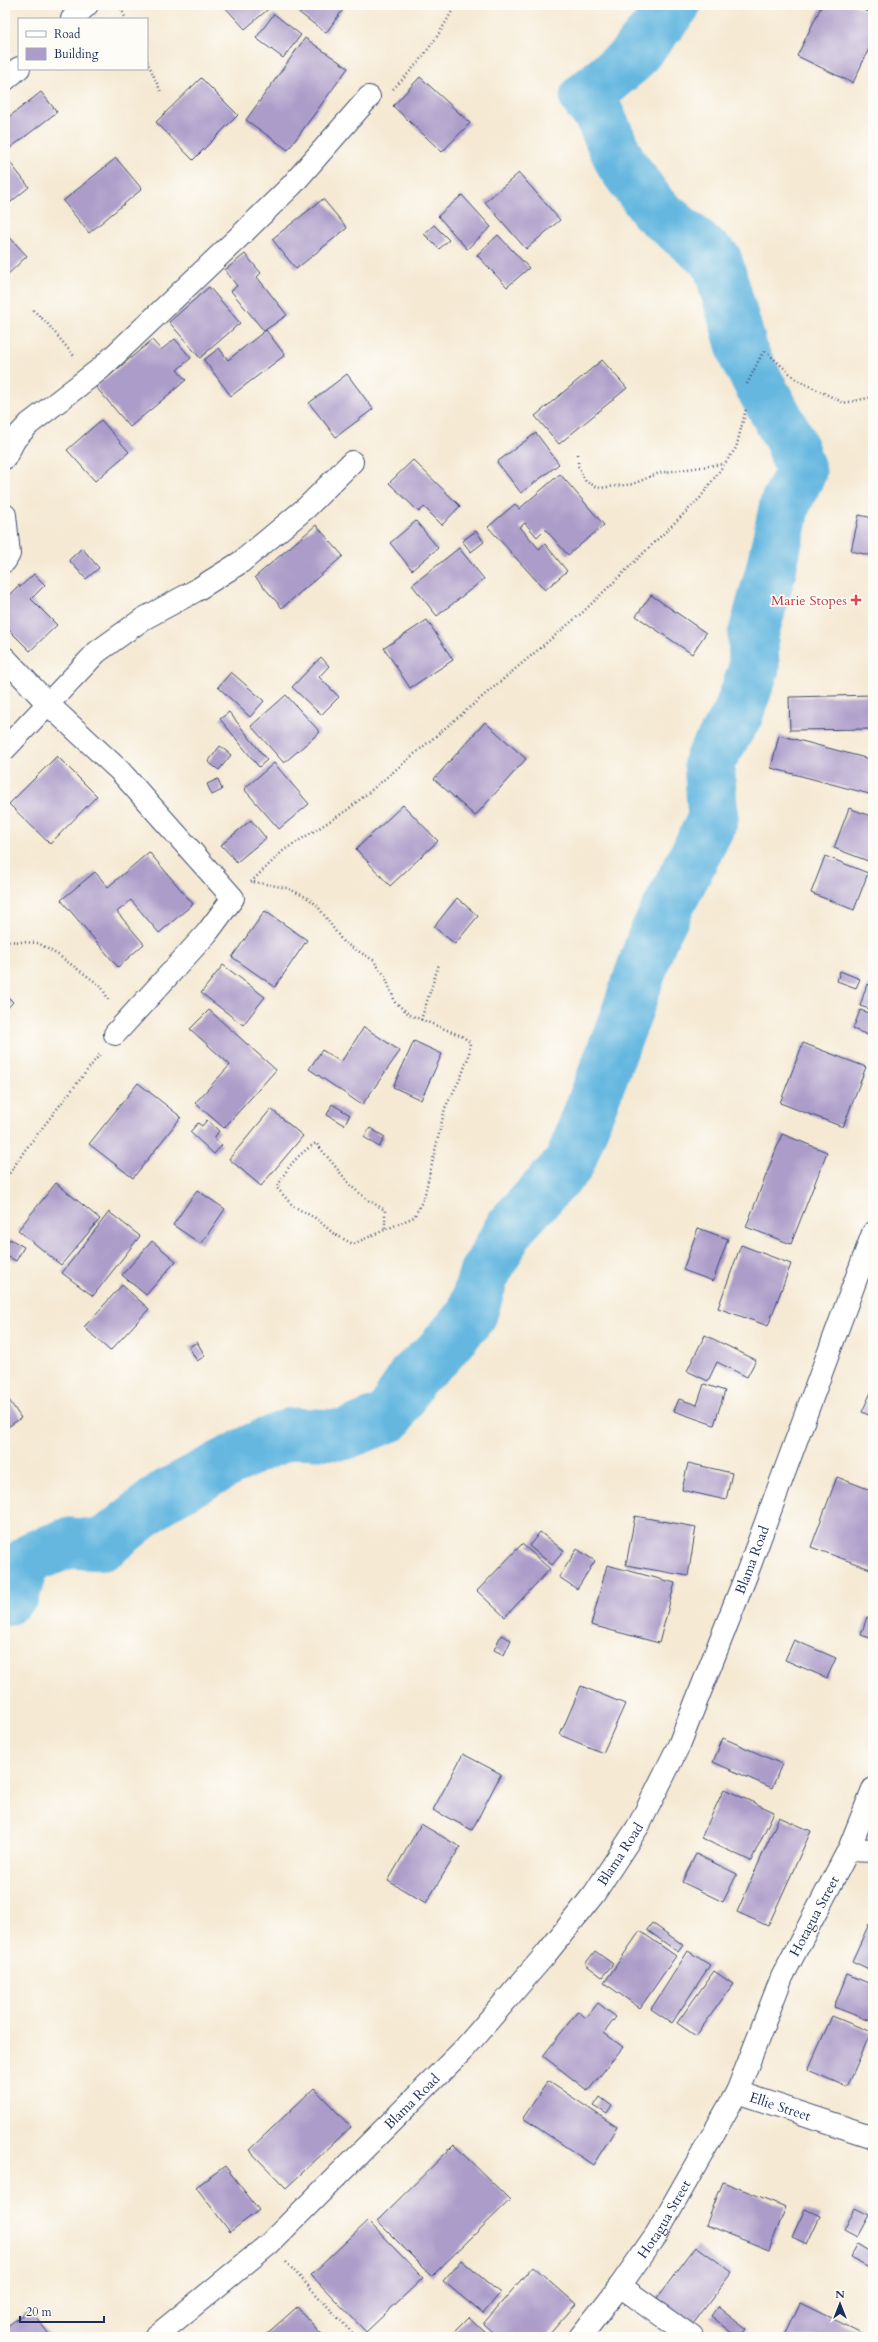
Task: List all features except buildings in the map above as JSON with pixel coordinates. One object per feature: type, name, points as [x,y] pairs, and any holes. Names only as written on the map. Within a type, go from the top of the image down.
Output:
[{"type":"street","points":[[73,18],[87,5]]},
{"type":"street","points":[[5,80],[18,69]]},
{"type":"street","points":[[5,458],[15,439],[29,424],[90,377],[187,289],[292,184],[369,97]]},
{"type":"street","points":[[5,749],[97,652],[143,619],[195,591],[241,562],[307,507],[352,462]]},
{"type":"street","points":[[5,515],[9,554],[5,562]]},
{"type":"street","points":[[5,658],[49,704],[120,771],[233,898],[207,934],[120,1028]]},
{"type":"street","name":"Blama Road","points":[[155,2337],[269,2244],[469,2043],[546,1954],[594,1894],[639,1825],[688,1724],[747,1573],[873,1232]]},
{"type":"street","name":"Hotagua Street","points":[[755,2043],[782,1977],[849,1849],[873,1789]]},
{"type":"street","points":[[849,1849],[873,1850]]},
{"type":"street","name":"Ellie Street","points":[[755,2043],[736,2092],[873,2137]]},
{"type":"street","name":"Hotagua Street","points":[[580,2337],[620,2286],[657,2233],[736,2092]]},
{"type":"street","points":[[620,2286],[692,2337]]},
{"type":"path","points":[[119,5],[126,18]]},
{"type":"path","points":[[369,97],[383,98],[405,77],[444,28],[455,5]]},
{"type":"path","points":[[148,63],[161,92]]},
{"type":"path","points":[[34,310],[48,323],[90,377]]},
{"type":"path","points":[[747,384],[764,350],[797,380],[844,403],[873,397]]},
{"type":"path","points":[[233,898],[284,850],[346,811],[583,612],[700,498],[736,448],[746,409]]},
{"type":"path","points":[[578,454],[578,466],[586,482],[600,488],[633,484],[659,473],[724,464]]},
{"type":"path","points":[[252,881],[287,888],[306,897],[317,905],[343,942],[373,960],[385,976],[395,1002],[410,1015],[462,1036],[470,1042],[469,1055],[461,1077],[445,1108],[424,1198],[414,1217],[385,1228],[353,1244],[334,1234],[317,1219],[293,1206],[277,1188],[284,1171],[302,1152],[316,1143],[352,1187],[368,1200],[385,1210],[385,1228]]},
{"type":"path","points":[[5,941],[38,943],[58,955],[101,986],[112,1005],[120,1028],[68,1098],[25,1150],[5,1180]]},
{"type":"path","points":[[421,1020],[439,964]]},
{"type":"path","points":[[269,2244],[356,2337]]},
{"type":"waterway","points":[[5,1601],[15,1592],[23,1566],[34,1556],[69,1543],[103,1545],[164,1496],[255,1448],[292,1433],[343,1435],[389,1417],[413,1376],[438,1354],[472,1314],[483,1277],[511,1226],[569,1164],[628,1009],[652,939],[713,819],[709,762],[738,714],[754,668],[753,636],[771,570],[785,504],[801,472],[790,440],[745,358],[717,261],[654,209],[622,165],[599,115],[585,97],[629,61],[675,5]]},
{"type":"place","name":"Marie Stopes","points":[[856,600]]}]
